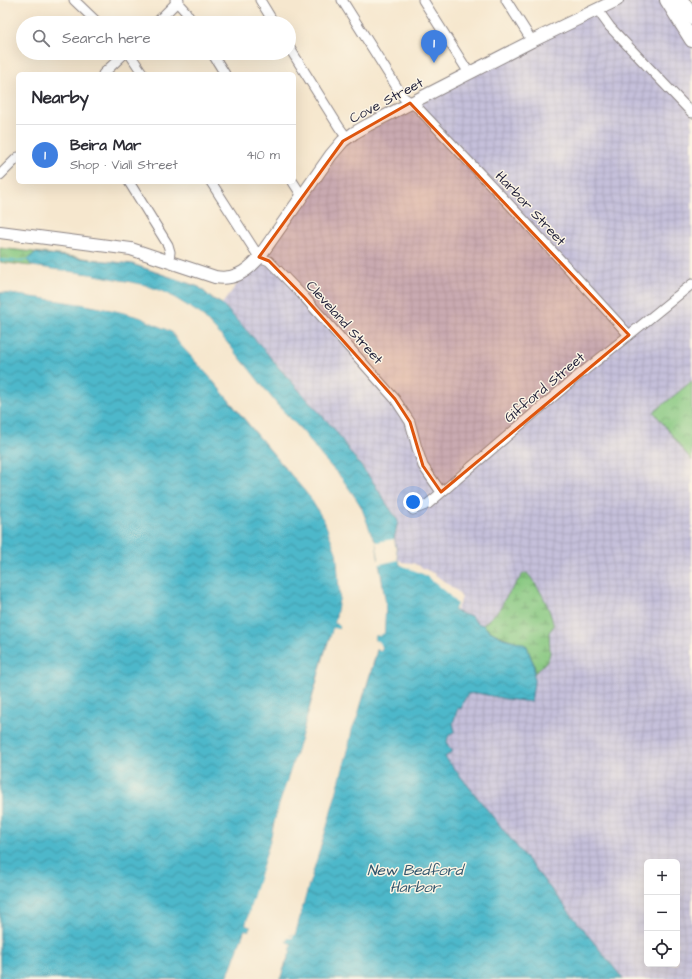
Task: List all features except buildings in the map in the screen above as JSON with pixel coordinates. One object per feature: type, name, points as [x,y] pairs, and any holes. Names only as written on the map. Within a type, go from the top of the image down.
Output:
[{"type":"main road","name":"Cove Street","points":[[169,261],[215,277],[228,278],[238,275],[249,268],[259,257],[339,145],[347,138],[410,103],[617,0]]},
{"type":"main road","points":[[667,0],[692,40]]},
{"type":"main road","points":[[681,0],[692,17]]},
{"type":"main road","points":[[0,232],[131,249],[169,261]]},
{"type":"street","points":[[74,0],[91,16]]},
{"type":"street","points":[[260,0],[270,16]]},
{"type":"street","name":"Harbor Street","points":[[342,0],[403,97],[418,108],[523,218],[629,335]]},
{"type":"street","points":[[423,0],[469,73]]},
{"type":"street","points":[[506,0],[532,41]]},
{"type":"street","points":[[163,16],[177,1],[188,16]]},
{"type":"street","points":[[598,9],[610,27],[692,112]]},
{"type":"street","points":[[296,57],[347,138]]},
{"type":"street","points":[[105,72],[118,60]]},
{"type":"street","points":[[134,60],[142,72]]},
{"type":"street","points":[[216,60],[224,72]]},
{"type":"street","points":[[0,175],[16,159]]},
{"type":"street","points":[[130,184],[169,247],[169,261]]},
{"type":"street","name":"Cleveland Street","points":[[212,184],[259,257],[269,261],[274,266],[395,399],[410,422],[423,466],[441,492]]},
{"type":"street","points":[[294,184],[302,196]]},
{"type":"street","name":"Gifford Street","points":[[412,510],[428,504],[574,379],[692,284]]},
{"type":"highlighted area","points":[[410,103],[629,335],[441,492],[423,466],[410,422],[395,399],[305,298],[269,261],[259,257],[343,141]]},
{"type":"shaded area","points":[[617,0],[667,0],[692,40],[692,979],[623,979],[445,757],[450,748],[447,741],[448,737],[455,731],[453,723],[458,708],[461,709],[468,694],[477,693],[506,699],[534,683],[534,674],[483,625],[476,622],[470,615],[469,616],[454,611],[398,560],[394,539],[398,521],[374,483],[357,460],[262,347],[222,304],[339,145]]},
{"type":"green space","points":[[0,248],[100,260],[68,271],[0,262]]},
{"type":"green space","points":[[692,381],[692,461],[654,412]]},
{"type":"green space","points":[[527,573],[543,597],[554,626],[549,632],[550,653],[548,660],[534,674],[534,664],[527,646],[493,633],[483,625],[501,608],[504,600],[523,574]]},
{"type":"water","name":"New Bedford Harbor","points":[[35,253],[132,264],[199,287],[211,298],[222,304],[336,431],[374,483],[398,521],[394,539],[398,560],[401,565],[412,565],[460,599],[454,611],[469,616],[470,615],[476,622],[483,625],[488,630],[503,638],[519,642],[527,646],[534,664],[534,683],[531,702],[477,693],[468,694],[461,709],[458,708],[453,723],[455,731],[447,740],[448,746],[453,751],[445,757],[623,979],[280,979],[291,944],[286,942],[288,937],[295,934],[347,753],[352,728],[357,717],[377,648],[381,651],[382,647],[374,640],[376,635],[384,633],[385,612],[385,601],[376,542],[371,534],[361,507],[342,479],[321,456],[303,432],[277,405],[223,338],[200,314],[168,294],[144,285],[93,275],[32,266],[27,260]]},
{"type":"water","points":[[0,292],[83,304],[118,311],[140,317],[172,332],[179,343],[210,377],[310,497],[325,522],[337,554],[340,597],[335,623],[340,625],[339,629],[333,629],[324,654],[301,739],[277,812],[269,846],[246,925],[251,927],[249,931],[245,930],[227,979],[0,979]]},
{"type":"pier","points":[[29,266],[93,275],[144,285],[168,294],[200,314],[223,338],[277,405],[303,432],[321,456],[342,479],[361,507],[371,534],[376,542],[394,539],[398,560],[380,564],[379,567],[385,601],[384,633],[379,636],[376,635],[374,640],[378,641],[382,647],[381,651],[377,648],[357,717],[352,728],[347,753],[295,934],[292,938],[288,938],[286,942],[291,944],[290,953],[284,964],[280,979],[278,979],[282,964],[288,952],[289,945],[285,944],[287,936],[291,936],[294,933],[305,889],[326,825],[350,727],[355,717],[375,647],[379,647],[377,643],[372,640],[374,633],[379,634],[382,632],[383,612],[383,601],[377,567],[377,561],[379,559],[376,543],[374,544],[359,508],[340,481],[301,434],[276,407],[222,339],[199,316],[167,296],[143,287],[93,277],[36,269]]},
{"type":"pier","points":[[0,290],[83,302],[118,309],[141,316],[173,330],[181,342],[212,375],[312,496],[327,521],[338,553],[342,597],[337,622],[342,624],[341,630],[334,631],[279,813],[248,924],[253,926],[250,933],[246,932],[229,979],[227,979],[245,930],[249,931],[251,927],[246,925],[252,901],[269,846],[277,812],[301,739],[333,628],[339,629],[340,625],[335,623],[340,597],[337,554],[325,522],[310,497],[210,377],[179,343],[172,332],[140,317],[118,311],[83,304],[0,292]]},
{"type":"pier","points":[[398,560],[413,563],[433,573],[457,591],[462,598],[456,610],[454,611],[457,604],[449,595],[425,575],[401,565]]},
{"type":"waterway","points":[[0,260],[27,260]]},
{"type":"place","name":"Beira Mar","points":[[434,63]]}]
